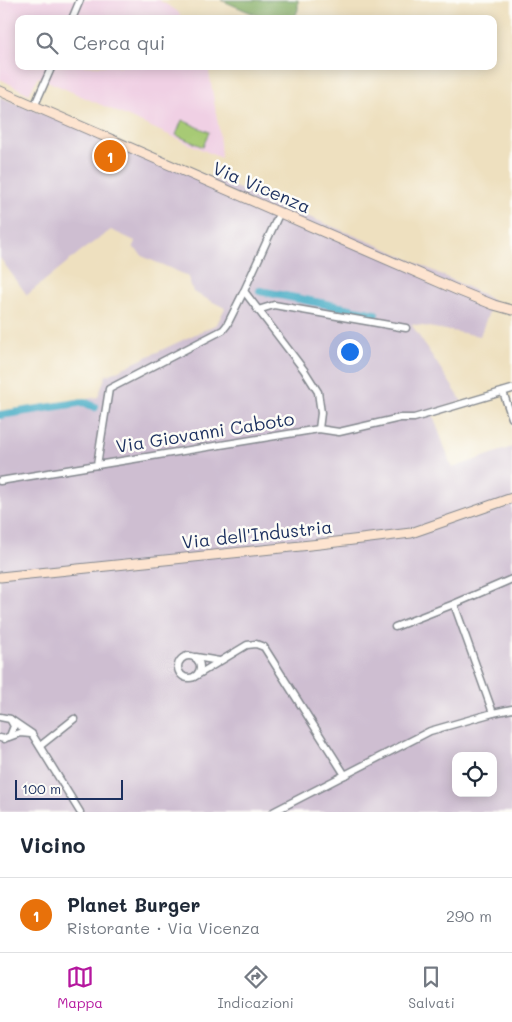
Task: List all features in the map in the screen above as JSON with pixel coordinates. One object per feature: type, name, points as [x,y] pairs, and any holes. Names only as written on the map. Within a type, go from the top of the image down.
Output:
[{"type":"street","points":[[74,15],[80,0]]},
{"type":"street","points":[[34,107],[50,70]]},
{"type":"street","name":"Via Vicenza","points":[[0,90],[34,107],[280,212],[456,290],[494,306],[512,310]]},
{"type":"street","points":[[97,465],[110,389],[223,330],[244,291],[280,212]]},
{"type":"street","name":"Via Giovanni Caboto","points":[[244,291],[318,392],[321,413],[319,428]]},
{"type":"street","points":[[258,310],[274,305],[406,328]]},
{"type":"street","name":"Via Giovanni Caboto","points":[[0,481],[319,428],[339,432],[400,418],[414,418],[512,389]]},
{"type":"street","points":[[503,392],[512,418]]},
{"type":"street","name":"Via dell'Industria","points":[[0,577],[411,533],[512,498]]},
{"type":"street","points":[[395,626],[454,604],[512,579]]},
{"type":"street","points":[[503,583],[512,588]]},
{"type":"street","points":[[454,604],[493,713]]},
{"type":"street","points":[[219,662],[190,655],[182,658],[178,668],[184,676],[194,677],[219,662],[247,645],[256,644],[264,647],[345,775]]},
{"type":"street","points":[[193,656],[199,661],[200,665],[199,672],[194,677]]},
{"type":"street","points":[[273,812],[430,731],[493,713],[512,710]]},
{"type":"street","points":[[0,717],[10,719],[32,734],[80,812]]},
{"type":"street","points":[[8,738],[14,730],[10,719]]},
{"type":"street","points":[[40,746],[74,719]]},
{"type":"street","points":[[0,738],[8,738],[20,733],[32,734]]},
{"type":"shaded area","points":[[0,0],[159,0],[177,11],[180,15],[15,15],[15,70],[209,70],[219,130],[221,158],[38,77],[29,94],[0,79]]},
{"type":"shaded area","points":[[0,97],[258,196],[387,249],[493,301],[480,336],[411,324],[462,401],[432,412],[452,468],[512,447],[512,812],[0,812],[0,415],[98,397],[107,372],[106,376],[217,324],[225,308],[193,292],[188,276],[144,257],[133,247],[135,241],[111,230],[81,251],[27,295],[0,258]]},
{"type":"green space","points":[[221,0],[298,0],[296,15],[256,15]]},
{"type":"green space","points":[[182,120],[209,132],[203,147],[176,135]]},
{"type":"waterway","points":[[260,291],[375,314]]},
{"type":"waterway","points":[[0,415],[84,402],[95,407]]},
{"type":"place","name":"Planet Burger","points":[[110,156]]}]
